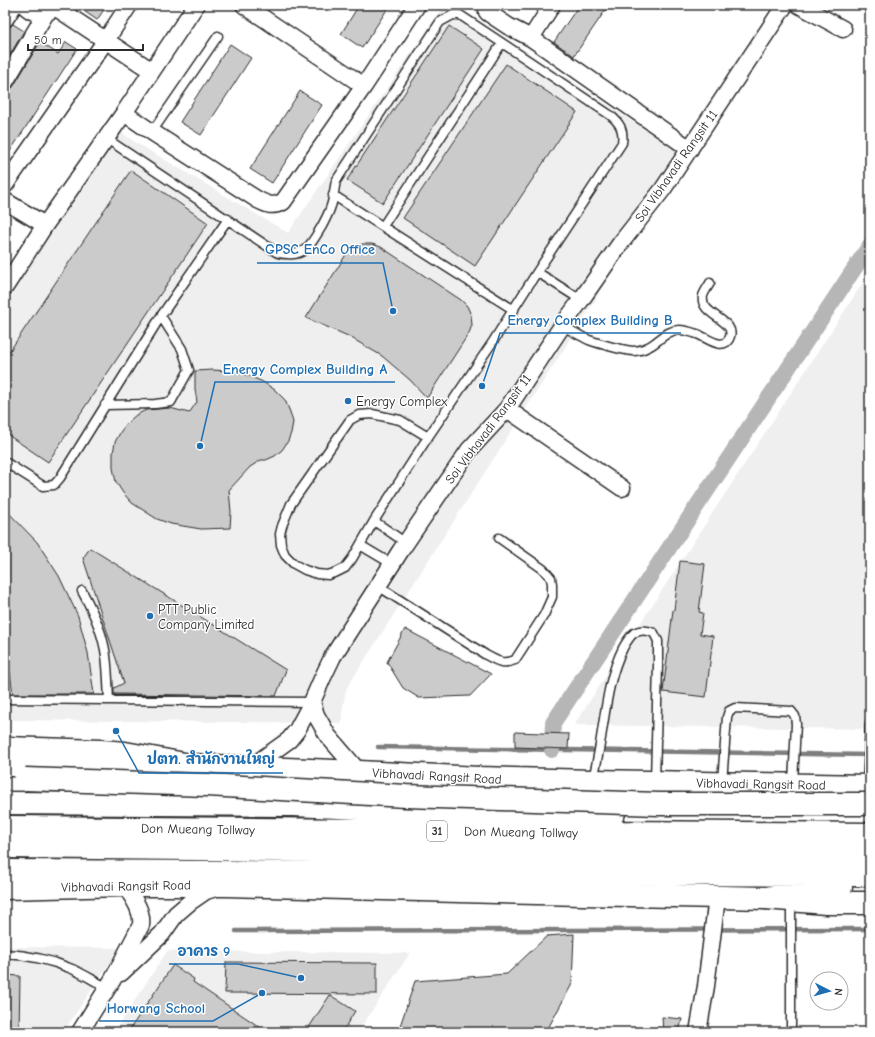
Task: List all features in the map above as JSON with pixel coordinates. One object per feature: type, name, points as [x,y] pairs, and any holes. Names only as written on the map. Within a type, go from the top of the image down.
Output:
[{"type":"main road","name":"Vibhavadi Rangsit Road","points":[[5,748],[125,753],[190,766],[251,767],[479,778],[793,784],[869,792]]},
{"type":"main road","points":[[5,765],[190,766]]},
{"type":"main road","points":[[452,812],[479,778]]},
{"type":"main road","points":[[15,780],[207,785],[406,796],[659,804],[869,792]]},
{"type":"main road","name":"31","points":[[5,803],[293,805],[452,812],[870,815]]},
{"type":"main road","name":"Don Mueang Tollway","points":[[5,827],[870,834]]},
{"type":"main road","name":"Don Mueang Tollway","points":[[5,847],[538,852],[870,853]]},
{"type":"main road","name":"Vibhavadi Rangsit Road","points":[[5,871],[870,875]]},
{"type":"main road","name":"Vibhavadi Rangsit Road","points":[[5,888],[125,885],[227,885],[766,898],[826,903],[870,903]]},
{"type":"main road","points":[[766,898],[811,890],[870,887]]},
{"type":"street","points":[[5,19],[14,5]]},
{"type":"street","points":[[24,5],[36,13],[53,8],[106,40],[152,71]]},
{"type":"street","points":[[5,185],[129,5]]},
{"type":"street","points":[[5,287],[45,224],[107,139],[196,5]]},
{"type":"street","points":[[244,5],[364,86]]},
{"type":"street","points":[[124,114],[258,200],[268,205],[277,205],[283,202],[364,86],[416,5]]},
{"type":"street","points":[[531,38],[552,5]]},
{"type":"street","name":"Soi Vibhavadi Rangsit 11","points":[[251,767],[289,740],[298,730],[333,656],[406,543],[469,450],[506,409],[620,244],[662,189],[785,5]]},
{"type":"street","points":[[799,5],[843,29]]},
{"type":"street","points":[[5,82],[53,8]]},
{"type":"street","points":[[487,12],[508,26],[531,38],[690,149]]},
{"type":"street","points":[[5,200],[45,224]]},
{"type":"street","points":[[506,409],[622,488]]},
{"type":"street","points":[[312,702],[316,715],[328,736],[359,772]]},
{"type":"street","points":[[80,1032],[110,984],[141,925],[142,919],[140,910],[125,885]]},
{"type":"street","points":[[110,984],[162,934],[176,914],[190,902],[206,891],[227,885]]},
{"type":"street","points":[[698,1032],[706,986],[717,897]]},
{"type":"lane","points":[[107,139],[280,254],[292,255],[300,254],[307,249],[314,239],[332,206],[336,181],[440,22],[453,15],[460,15],[617,121],[622,128],[624,135],[622,143],[537,272],[514,310],[428,437],[345,568],[328,575],[317,574],[294,564],[285,555],[281,545],[280,534],[291,504],[350,420],[359,415],[372,414],[400,420],[428,437]]},
{"type":"lane","points":[[152,132],[218,36]]},
{"type":"lane","points":[[383,226],[502,43]]},
{"type":"lane","points":[[333,195],[514,310]]},
{"type":"lane","points":[[5,462],[43,486],[54,485],[60,478],[161,316],[228,219]]},
{"type":"lane","points":[[537,272],[581,300]]},
{"type":"lane","points":[[562,326],[590,340],[613,347],[634,351],[647,348],[669,332],[676,330],[685,330],[720,344],[725,344],[731,333],[729,328],[705,308],[703,301],[703,296],[710,283]]},
{"type":"lane","points":[[105,405],[155,404],[172,402],[189,370],[182,348],[161,316]]},
{"type":"lane","points":[[374,522],[406,543]]},
{"type":"lane","points":[[378,586],[497,661],[508,663],[516,660],[544,615],[552,597],[552,584],[551,578],[543,569],[499,538]]},
{"type":"lane","points":[[360,545],[392,564]]},
{"type":"lane","points":[[82,591],[91,607],[100,630],[106,655],[109,700]]},
{"type":"lane","points":[[593,781],[604,712],[617,660],[627,641],[633,634],[647,630],[654,633],[658,641],[655,782]]},
{"type":"lane","points":[[5,699],[312,702]]},
{"type":"lane","points":[[722,783],[727,717],[729,711],[735,708],[791,711],[795,716],[796,724],[793,784]]},
{"type":"lane","points":[[869,792],[870,723]]},
{"type":"lane","points":[[791,900],[791,1032]]},
{"type":"lane","points":[[5,954],[31,957],[51,962],[110,984]]},
{"type":"shaded area","points":[[444,5],[456,5],[677,151],[594,302],[346,689],[342,712],[342,723],[5,720],[5,305],[119,130],[130,139],[288,233]]},
{"type":"shaded area","points":[[870,271],[870,729],[574,725],[851,301]]},
{"type":"shaded area","points":[[5,947],[120,948],[63,1032],[5,1032]]},
{"type":"shaded area","points":[[167,951],[410,953],[358,1032],[114,1032]]},
{"type":"building","points":[[75,5],[107,5],[97,20]]},
{"type":"building","points":[[359,5],[390,5],[362,48],[341,34]]},
{"type":"building","points":[[579,5],[609,5],[574,56],[554,42]]},
{"type":"building","points":[[13,24],[24,31],[5,63],[5,28],[10,27]]},
{"type":"building","points":[[449,26],[484,49],[383,203],[347,180]]},
{"type":"building","points":[[40,42],[58,54],[66,42],[77,49],[5,159],[5,91],[10,90],[13,87]]},
{"type":"building","points":[[230,44],[251,58],[201,135],[180,122]]},
{"type":"building","points":[[506,64],[577,112],[475,266],[403,218]]},
{"type":"building","points":[[300,91],[322,105],[272,183],[250,169]]},
{"type":"building","points":[[131,170],[208,223],[48,462],[5,433],[5,358]]},
{"type":"building","points":[[362,244],[372,244],[381,247],[461,300],[467,306],[471,315],[472,325],[469,333],[427,398],[410,380],[382,356],[348,336],[306,318],[347,253],[354,247]]},
{"type":"building","points":[[195,371],[231,371],[247,375],[263,382],[275,390],[285,400],[293,422],[288,441],[282,450],[275,456],[266,460],[261,460],[250,467],[229,490],[231,512],[230,528],[201,529],[171,524],[157,519],[132,503],[116,482],[113,468],[113,453],[115,442],[121,431],[136,415],[146,410],[170,408],[189,413],[197,402]]},
{"type":"building","points":[[5,509],[37,542],[59,576],[78,616],[88,653],[94,694],[13,694],[8,658],[5,652]]},
{"type":"building","name":"PTT Public Company Limited","points":[[90,548],[286,670],[276,696],[114,694],[114,688],[124,683],[83,558]]},
{"type":"building","points":[[680,561],[705,564],[699,612],[703,613],[700,634],[713,636],[706,697],[663,692]]},
{"type":"building","points":[[405,629],[491,674],[470,696],[419,698],[403,688],[387,662]]},
{"type":"building","points":[[515,732],[569,734],[568,749],[515,747]]},
{"type":"building","points":[[574,934],[572,984],[546,1032],[398,1032],[415,981],[507,974],[547,936]]},
{"type":"building","points":[[226,962],[377,963],[377,994],[225,993]]},
{"type":"building","points":[[173,965],[194,979],[193,982],[267,1032],[128,1032]]},
{"type":"building","points":[[5,975],[20,976],[19,1032],[5,1032]]},
{"type":"building","points":[[330,995],[355,1011],[342,1032],[306,1032]]},
{"type":"building","points":[[662,1017],[682,1019],[679,1032],[663,1032]]},
{"type":"waterway","points":[[552,750],[553,723],[870,245]]},
{"type":"waterway","points":[[378,747],[870,755]]},
{"type":"waterway","points":[[236,931],[870,929]]},
{"type":"place","name":"GPSC EnCo Office","points":[[393,311]]},
{"type":"place","name":"Energy Complex Building B","points":[[482,386]]},
{"type":"place","name":"Energy Complex","points":[[348,401]]},
{"type":"place","name":"Energy Complex Building A","points":[[200,446]]},
{"type":"place","name":"PTT Public Company Limited","points":[[150,616]]},
{"type":"place","name":"ปตท. สำนักงานใหญ่","points":[[116,731]]},
{"type":"place","name":"อาคาร 9","points":[[301,978]]},
{"type":"place","name":"Horwang School","points":[[262,993]]}]
